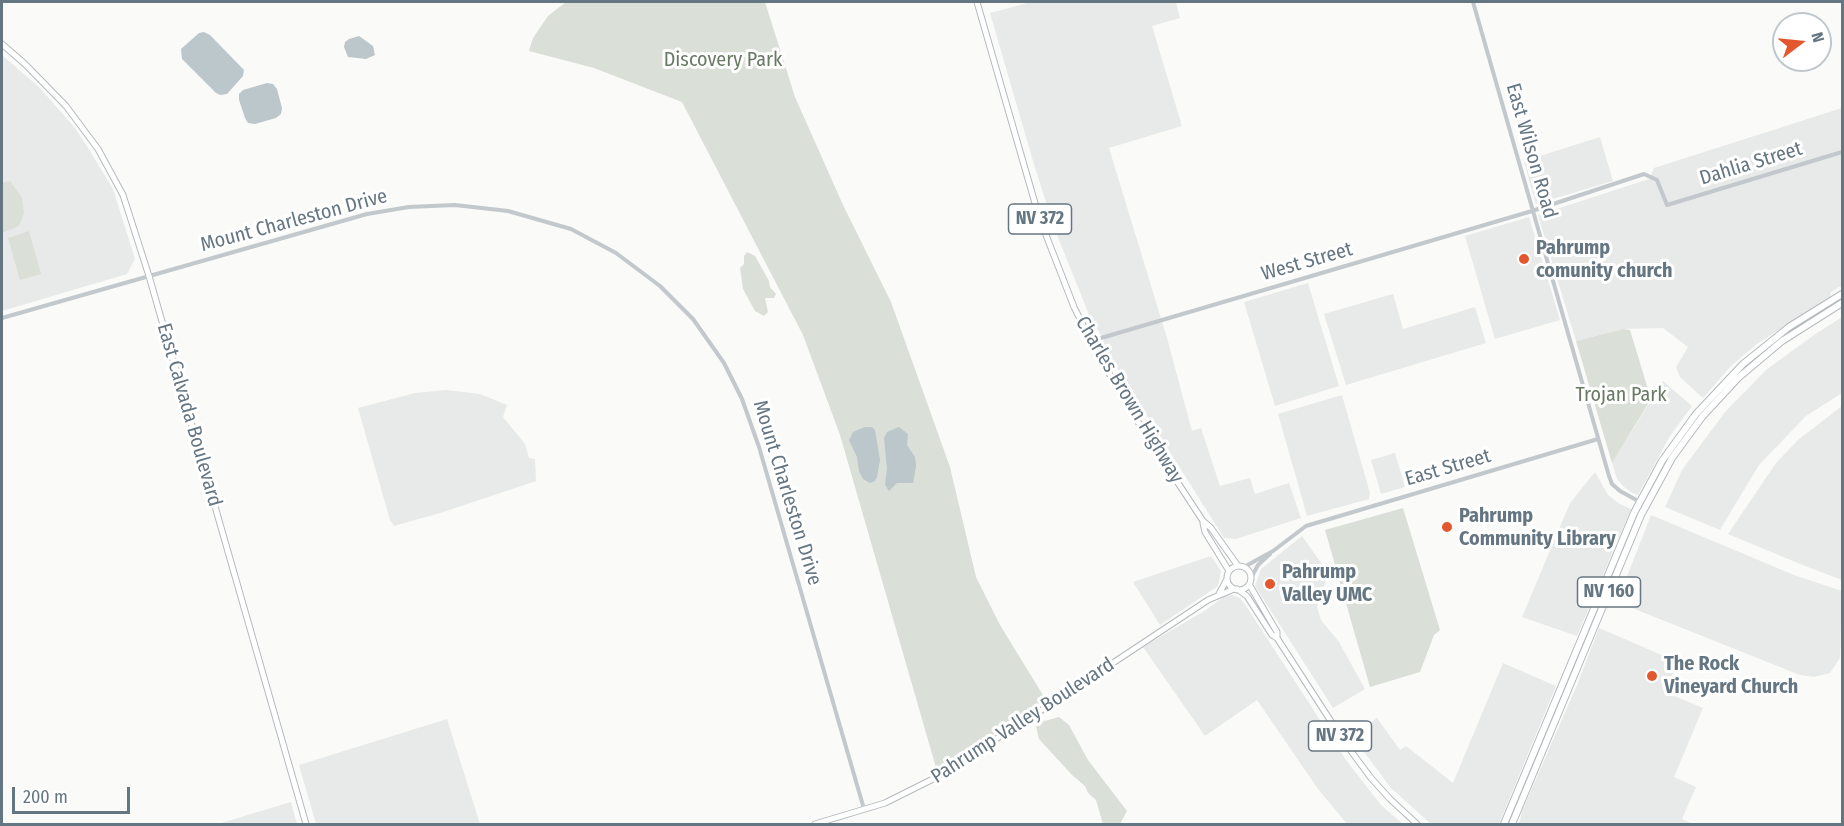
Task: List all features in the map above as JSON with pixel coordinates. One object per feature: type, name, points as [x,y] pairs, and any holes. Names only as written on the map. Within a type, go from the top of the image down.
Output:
[{"type":"highway","name":"NV 160","points":[[1504,825],[1662,461],[1696,414],[1737,369],[1789,327],[1842,294]]},
{"type":"highway","name":"NV 160","points":[[1512,825],[1628,546],[1631,530],[1643,504],[1685,440],[1724,393],[1782,341],[1842,303]]},
{"type":"highway","points":[[1516,814],[1513,810],[1520,786]]},
{"type":"main road","name":"Charles Brown Highway","points":[[977,2],[1039,217],[1061,276],[1091,341],[1133,414],[1203,521],[1241,566]]},
{"type":"main road","name":"East Calvada Boulevard","points":[[2,44],[59,97],[84,128],[123,195],[149,276],[306,825]]},
{"type":"main road","name":"Charles Brown Highway","points":[[1203,521],[1205,532],[1229,571]]},
{"type":"main road","points":[[1227,579],[1229,571],[1241,566]]},
{"type":"main road","name":"NV 372","points":[[1241,566],[1249,571],[1250,581],[1277,632],[1277,638]]},
{"type":"main road","name":"Pahrump Valley Boulevard","points":[[1219,594],[1227,579]]},
{"type":"main road","name":"NV 372","points":[[1227,579],[1247,596],[1360,764],[1390,799],[1417,825]]},
{"type":"main road","points":[[1236,589],[1244,588],[1250,581]]},
{"type":"main road","name":"Pahrump Valley Boulevard","points":[[815,825],[885,803],[933,779],[1219,594],[1236,589]]},
{"type":"street","name":"East Wilson Road","points":[[1473,2],[1612,484],[1643,504]]},
{"type":"street","name":"Dahlia Street","points":[[1532,211],[1644,174],[1657,180],[1668,205],[1842,152]]},
{"type":"street","name":"Mount Charleston Drive","points":[[2,318],[389,209],[432,205],[496,209],[554,223],[580,234],[632,264],[660,286],[693,319],[724,363],[742,399],[759,447],[864,810]]},
{"type":"street","name":"West Street","points":[[1091,341],[1532,211]]},
{"type":"street","name":"East Street","points":[[1273,551],[1306,526],[1598,439]]},
{"type":"street","points":[[1241,566],[1273,551]]},
{"type":"street","points":[[1250,581],[1258,565],[1273,551]]},
{"type":"shaded area","points":[[1031,2],[1176,2],[1180,18],[1152,26],[1182,126],[1109,148],[1167,338],[1192,431],[1201,428],[1220,486],[1250,478],[1255,494],[1289,483],[1301,518],[1236,539],[1224,538],[1102,344],[1104,340],[1090,317],[1055,230],[990,13]]},
{"type":"shaded area","points":[[204,32],[210,35],[244,70],[243,76],[227,94],[216,93],[182,59],[181,49],[199,33]]},
{"type":"shaded area","points":[[359,36],[373,46],[375,55],[366,59],[348,57],[344,47],[345,42]]},
{"type":"shaded area","points":[[2,55],[40,88],[75,128],[90,151],[113,189],[135,259],[127,274],[2,311]]},
{"type":"shaded area","points":[[267,83],[273,84],[277,89],[282,108],[281,114],[276,118],[255,124],[248,123],[239,94],[243,90]]},
{"type":"shaded area","points":[[1842,108],[1842,287],[1831,292],[1830,297],[1757,344],[1731,366],[1703,398],[1680,377],[1676,367],[1688,347],[1663,328],[1623,329],[1576,341],[1538,215],[1649,179],[1654,168]]},
{"type":"shaded area","points":[[1600,137],[1613,181],[1536,204],[1524,162]]},
{"type":"shaded area","points":[[1529,217],[1560,320],[1495,339],[1465,236]]},
{"type":"shaded area","points":[[1308,283],[1339,386],[1275,406],[1244,302]]},
{"type":"shaded area","points":[[1393,294],[1403,329],[1475,307],[1486,343],[1346,385],[1324,314]]},
{"type":"shaded area","points":[[1842,317],[1842,393],[1806,416],[1759,465],[1720,530],[1665,507],[1682,470],[1725,412],[1766,370]]},
{"type":"shaded area","points":[[1663,381],[1692,406],[1670,436],[1638,495],[1624,487],[1617,479],[1612,463]]},
{"type":"shaded area","points":[[446,390],[480,394],[507,405],[503,417],[525,444],[529,458],[535,459],[536,481],[394,526],[390,520],[358,408],[415,393]]},
{"type":"shaded area","points":[[1342,395],[1370,493],[1369,499],[1307,516],[1278,414]]},
{"type":"shaded area","points":[[1842,406],[1842,580],[1728,534],[1776,463],[1798,440]]},
{"type":"shaded area","points":[[872,427],[875,430],[880,460],[877,477],[870,483],[863,479],[859,471],[857,457],[849,440],[853,432]]},
{"type":"shaded area","points":[[899,427],[908,434],[907,445],[915,457],[916,466],[913,483],[897,483],[889,491],[885,485],[887,469],[884,438],[887,432]]},
{"type":"shaded area","points":[[1395,453],[1405,487],[1381,494],[1371,460]]},
{"type":"shaded area","points":[[1595,472],[1608,495],[1631,509],[1577,636],[1522,617],[1570,503]]},
{"type":"shaded area","points":[[1651,515],[1794,575],[1842,591],[1840,658],[1830,673],[1814,677],[1800,675],[1617,602]]},
{"type":"shaded area","points":[[1302,536],[1324,567],[1327,578],[1317,607],[1321,620],[1339,642],[1365,689],[1333,708],[1255,586],[1261,569]]},
{"type":"shaded area","points":[[1211,556],[1221,571],[1218,586],[1160,625],[1133,582]]},
{"type":"shaded area","points":[[1232,595],[1240,598],[1248,609],[1346,760],[1381,805],[1403,824],[1347,824],[1318,789],[1257,700],[1205,736],[1143,647],[1206,610],[1225,596]]},
{"type":"shaded area","points":[[1599,628],[1678,662],[1665,692],[1703,708],[1674,777],[1696,787],[1682,819],[1693,824],[1517,824]]},
{"type":"shaded area","points":[[1503,663],[1556,686],[1499,824],[1431,824],[1391,788],[1352,736],[1377,718],[1400,750],[1406,746],[1453,783]]},
{"type":"shaded area","points":[[447,719],[480,824],[316,824],[299,765]]},
{"type":"shaded area","points":[[291,802],[297,824],[218,824]]},
{"type":"green space","name":"Discovery Park","points":[[566,2],[765,2],[795,97],[843,205],[891,302],[950,467],[976,577],[1000,625],[1046,700],[937,771],[840,435],[803,335],[682,102],[594,68],[529,51],[533,38],[548,16]]},
{"type":"green space","points":[[10,181],[22,198],[24,213],[19,226],[2,233],[2,183]]},
{"type":"green space","points":[[29,231],[41,274],[20,280],[8,238]]},
{"type":"green space","points":[[747,252],[755,256],[770,287],[776,294],[774,298],[765,298],[768,312],[764,316],[755,311],[743,289],[740,268],[744,264],[744,256]]},
{"type":"green space","name":"Trojan Park","points":[[1623,329],[1630,330],[1651,399],[1612,463],[1576,341]]},
{"type":"green space","points":[[1403,508],[1440,630],[1434,635],[1420,672],[1370,687],[1325,530]]},
{"type":"green space","points":[[1059,717],[1069,725],[1088,760],[1127,811],[1120,824],[1103,824],[1096,800],[1039,739],[1036,727],[1041,722]]},
{"type":"place","name":"Pahrump comunity church","points":[[1524,259]]},
{"type":"place","name":"Pahrump Community Library","points":[[1447,527]]},
{"type":"place","name":"Pahrump Valley UMC","points":[[1270,584]]},
{"type":"place","name":"The Rock Vineyard Church","points":[[1652,676]]}]
